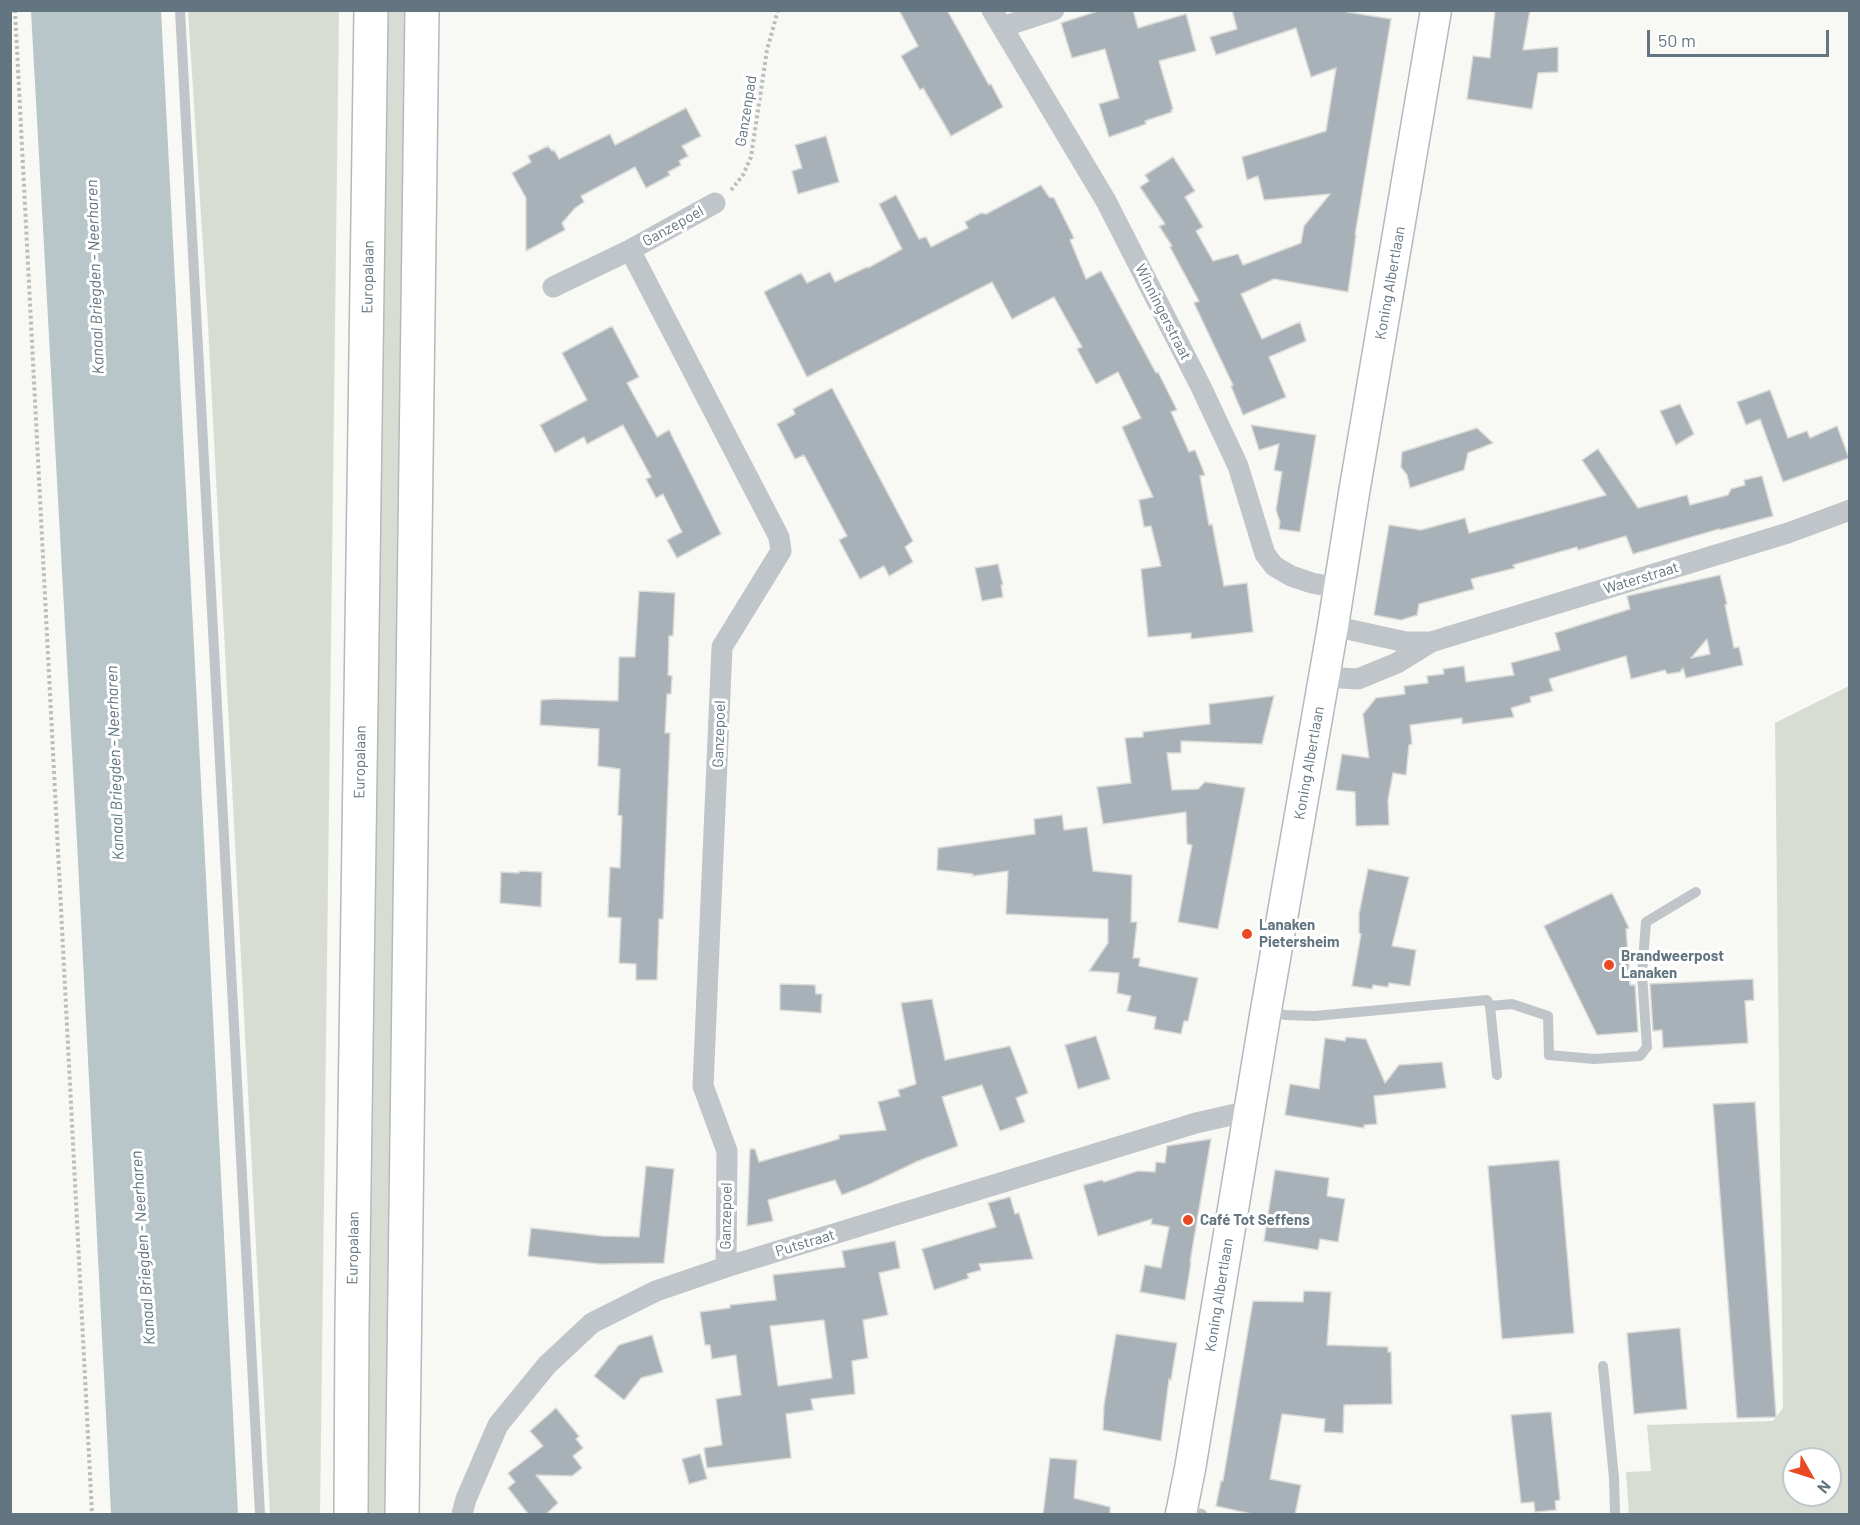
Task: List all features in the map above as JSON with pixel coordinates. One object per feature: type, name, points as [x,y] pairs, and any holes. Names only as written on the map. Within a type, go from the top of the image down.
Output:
[{"type":"main road","name":"Europalaan","points":[[351,1515],[371,10]]},
{"type":"main road","points":[[402,1515],[422,10]]},
{"type":"street","points":[[997,19],[1054,10]]},
{"type":"street","name":"Koning Albertlaan","points":[[1188,1513],[1249,1112],[1436,10]]},
{"type":"street","name":"Winningerstraat","points":[[997,19],[1106,201],[1201,387],[1238,466],[1265,554],[1274,566],[1291,576],[1338,588]]},
{"type":"street","name":"Ganzepoel","points":[[553,287],[630,250],[715,203]]},
{"type":"street","name":"Ganzepoel","points":[[630,250],[779,537],[781,551],[722,647],[703,1086],[727,1151],[726,1267]]},
{"type":"street","name":"Waterstraat","points":[[1324,676],[1358,679],[1397,663],[1431,642],[1788,533],[1850,510]]},
{"type":"street","name":"Waterstraat","points":[[1333,626],[1406,642],[1431,642]]},
{"type":"street","name":"Putstraat","points":[[462,1515],[466,1499],[498,1425],[548,1365],[592,1323],[656,1291],[726,1267],[1196,1123],[1249,1112]]},
{"type":"lane","points":[[180,10],[260,1515]]},
{"type":"lane","points":[[1490,1006],[1512,1004],[1548,1016],[1549,1055],[1594,1059],[1640,1056],[1647,1047],[1642,974],[1646,922],[1696,892]]},
{"type":"lane","points":[[1266,1010],[1285,1015],[1315,1016],[1487,999],[1490,1006],[1497,1075]]},
{"type":"lane","points":[[1603,1366],[1614,1478],[1615,1515]]},
{"type":"path","points":[[15,10],[92,1515]]},
{"type":"path","name":"Ganzenpad","points":[[715,203],[728,193],[743,175],[751,157],[767,50],[778,10]]},
{"type":"shaded area","points":[[408,10],[388,1514],[364,1514],[383,11]]},
{"type":"shaded area","points":[[188,11],[339,11],[320,1514],[270,1514],[208,325]]},
{"type":"shaded area","points":[[1849,686],[1849,1514],[1629,1514],[1626,1472],[1651,1471],[1647,1425],[1773,1421],[1783,1408],[1775,723]]},
{"type":"water","name":"Kanaal Briegden - Neerharen","points":[[31,11],[161,11],[238,1514],[111,1514]]},
{"type":"building","points":[[899,10],[947,10],[1003,107],[951,136],[923,88],[920,90],[901,56],[918,46]]},
{"type":"building","points":[[1101,10],[1133,10],[1138,28],[1186,14],[1196,51],[1159,61],[1172,112],[1109,137],[1099,104],[1119,98],[1105,49],[1072,58],[1061,23]]},
{"type":"building","points":[[1232,10],[1347,10],[1347,12],[1391,19],[1355,235],[1348,292],[1274,279],[1241,294],[1262,339],[1300,322],[1306,341],[1269,357],[1286,397],[1243,415],[1231,386],[1233,385],[1194,303],[1199,301],[1170,247],[1172,246],[1159,226],[1165,224],[1140,187],[1149,181],[1145,175],[1173,157],[1195,191],[1185,197],[1203,227],[1196,231],[1213,261],[1238,254],[1243,265],[1301,243],[1304,226],[1330,194],[1264,200],[1258,176],[1247,180],[1242,157],[1326,131],[1336,68],[1311,77],[1296,28],[1216,55],[1210,37],[1237,29]]},
{"type":"building","points":[[1495,10],[1530,10],[1523,50],[1558,47],[1558,72],[1538,73],[1532,109],[1467,99],[1473,56],[1490,58]]},
{"type":"building","points":[[686,108],[701,136],[682,146],[688,156],[679,161],[681,165],[668,172],[670,175],[646,188],[635,167],[581,196],[584,202],[575,208],[562,223],[565,230],[526,251],[526,198],[512,173],[531,162],[528,156],[548,146],[552,151],[554,150],[559,159],[610,134],[615,145]]},
{"type":"building","points":[[826,136],[839,182],[798,194],[792,171],[802,168],[795,145]]},
{"type":"building","points":[[1041,185],[1049,197],[1054,198],[1074,238],[1070,240],[1086,279],[1101,271],[1177,410],[1171,412],[1189,452],[1195,450],[1205,475],[1200,476],[1224,586],[1247,583],[1253,632],[1191,639],[1191,633],[1148,637],[1141,569],[1161,566],[1151,526],[1144,527],[1139,500],[1153,497],[1122,427],[1141,418],[1118,372],[1096,384],[1077,349],[1082,347],[1054,297],[1012,319],[992,282],[807,377],[764,292],[801,273],[807,283],[830,272],[835,282],[868,268],[902,249],[879,204],[896,195],[919,239],[926,237],[931,247],[968,228],[965,222],[981,213],[986,214]]},
{"type":"building","points":[[612,326],[639,377],[627,383],[657,437],[669,430],[721,534],[677,558],[667,540],[682,532],[663,494],[656,498],[646,479],[651,477],[623,425],[587,444],[584,437],[555,453],[540,425],[587,400],[562,353]]},
{"type":"building","points":[[832,388],[913,541],[905,547],[913,562],[889,576],[884,566],[860,579],[839,540],[847,536],[804,455],[795,459],[777,424],[795,414],[793,409]]},
{"type":"building","points":[[1770,390],[1788,438],[1807,431],[1810,438],[1837,426],[1849,458],[1783,482],[1760,419],[1746,425],[1737,402]]},
{"type":"building","points":[[1680,404],[1694,434],[1676,445],[1660,411]]},
{"type":"building","points":[[1251,425],[1316,435],[1300,532],[1279,529],[1280,522],[1276,510],[1282,472],[1274,470],[1279,444],[1259,450]]},
{"type":"building","points":[[1477,428],[1493,443],[1468,453],[1464,470],[1410,488],[1407,475],[1401,467],[1402,452]]},
{"type":"building","points":[[1598,449],[1638,508],[1687,495],[1690,505],[1728,495],[1731,489],[1745,485],[1744,480],[1762,476],[1773,516],[1633,554],[1626,536],[1578,550],[1577,547],[1513,565],[1515,568],[1471,579],[1474,589],[1419,604],[1417,615],[1401,620],[1374,615],[1389,525],[1421,530],[1465,518],[1469,533],[1606,495],[1582,460]]},
{"type":"building","points":[[998,564],[1003,597],[982,601],[975,568]]},
{"type":"building","points":[[1720,575],[1734,648],[1739,647],[1743,665],[1686,678],[1683,668],[1680,672],[1667,674],[1665,670],[1631,679],[1626,656],[1549,679],[1553,691],[1530,697],[1531,702],[1511,708],[1514,717],[1462,724],[1462,718],[1410,725],[1412,744],[1409,745],[1406,775],[1393,773],[1388,800],[1389,825],[1356,826],[1355,792],[1336,790],[1342,754],[1369,758],[1363,714],[1376,698],[1405,694],[1404,686],[1428,683],[1427,676],[1444,674],[1443,669],[1464,666],[1466,682],[1514,675],[1511,663],[1560,650],[1555,633],[1630,609],[1627,596]],"holes":[[[1707,639],[1710,654],[1691,658]]]},
{"type":"building","points":[[639,591],[675,593],[673,636],[669,636],[668,675],[672,676],[671,694],[667,694],[665,733],[670,733],[663,919],[659,919],[657,980],[636,980],[636,964],[619,963],[621,918],[608,917],[610,867],[620,868],[622,816],[618,815],[620,769],[598,766],[599,729],[540,725],[541,700],[618,701],[619,657],[635,657]]},
{"type":"building","points":[[1274,696],[1262,744],[1181,741],[1181,753],[1167,753],[1172,790],[1198,789],[1205,782],[1245,788],[1218,929],[1178,922],[1192,845],[1187,844],[1186,812],[1103,824],[1097,787],[1131,783],[1125,738],[1143,737],[1143,732],[1210,724],[1209,704]]},
{"type":"building","points":[[1062,815],[1064,830],[1087,827],[1093,871],[1132,875],[1131,922],[1137,922],[1133,958],[1140,958],[1139,966],[1198,978],[1188,1021],[1184,1021],[1181,1034],[1154,1029],[1156,1017],[1127,1011],[1131,996],[1117,993],[1119,973],[1089,971],[1108,943],[1108,919],[1006,914],[1008,871],[973,876],[973,874],[937,870],[938,848],[1035,834],[1034,819]]},
{"type":"building","points":[[1368,869],[1409,877],[1392,946],[1416,950],[1410,986],[1389,983],[1388,987],[1373,985],[1372,989],[1352,986],[1361,934],[1359,933],[1359,914]]},
{"type":"building","points":[[519,871],[542,872],[541,907],[500,903],[501,872],[519,873]]},
{"type":"building","points":[[1612,893],[1629,928],[1626,929],[1630,985],[1635,985],[1638,1032],[1597,1035],[1544,926]]},
{"type":"building","points":[[1753,979],[1754,1000],[1745,1001],[1748,1043],[1663,1048],[1662,1030],[1653,1031],[1650,984]]},
{"type":"building","points":[[780,984],[815,985],[816,994],[822,994],[821,1013],[780,1010]]},
{"type":"building","points":[[932,999],[945,1060],[1010,1046],[1028,1093],[1016,1098],[1025,1122],[1000,1131],[982,1085],[942,1097],[958,1146],[842,1195],[835,1180],[768,1200],[773,1221],[747,1226],[750,1149],[755,1149],[759,1162],[839,1139],[839,1135],[886,1130],[878,1102],[900,1096],[898,1090],[916,1084],[901,1003]]},
{"type":"building","points":[[1096,1036],[1110,1079],[1078,1089],[1065,1045]]},
{"type":"building","points":[[1346,1037],[1366,1039],[1385,1083],[1399,1065],[1442,1062],[1446,1088],[1374,1096],[1377,1124],[1364,1125],[1364,1128],[1285,1115],[1290,1084],[1319,1089],[1325,1038],[1345,1041]]},
{"type":"building","points":[[1755,1102],[1776,1417],[1737,1418],[1713,1104]]},
{"type":"building","points":[[1211,1139],[1185,1300],[1140,1292],[1145,1265],[1161,1268],[1169,1227],[1151,1224],[1152,1219],[1098,1236],[1084,1185],[1102,1180],[1104,1182],[1138,1171],[1155,1172],[1156,1162],[1165,1163],[1167,1146]]},
{"type":"building","points":[[1559,1160],[1574,1333],[1502,1339],[1488,1166]]},
{"type":"building","points":[[646,1166],[674,1169],[664,1263],[600,1264],[528,1256],[531,1228],[602,1236],[639,1237]]},
{"type":"building","points":[[1275,1170],[1329,1178],[1327,1196],[1345,1199],[1338,1242],[1320,1239],[1318,1250],[1264,1241]]},
{"type":"building","points":[[1010,1197],[1015,1214],[1019,1213],[1033,1259],[979,1264],[981,1270],[967,1274],[969,1278],[934,1290],[922,1249],[996,1227],[988,1203]]},
{"type":"building","points":[[895,1241],[900,1268],[879,1273],[888,1315],[863,1320],[868,1358],[852,1361],[855,1394],[811,1399],[813,1410],[786,1414],[791,1458],[707,1468],[704,1448],[722,1445],[716,1399],[741,1395],[736,1355],[712,1359],[710,1345],[705,1345],[700,1312],[730,1308],[730,1305],[776,1300],[773,1275],[845,1267],[842,1251]],"holes":[[[824,1320],[832,1378],[778,1386],[770,1326]]]},
{"type":"building","points":[[1304,1291],[1331,1292],[1327,1345],[1388,1347],[1388,1352],[1391,1352],[1392,1404],[1344,1405],[1343,1433],[1324,1432],[1325,1419],[1282,1414],[1270,1479],[1301,1485],[1295,1515],[1256,1515],[1216,1506],[1221,1481],[1223,1481],[1253,1301],[1303,1302]]},
{"type":"building","points":[[1680,1328],[1687,1409],[1634,1414],[1627,1333]]},
{"type":"building","points":[[1116,1334],[1177,1343],[1171,1380],[1169,1379],[1161,1441],[1103,1430],[1104,1405]]},
{"type":"building","points":[[652,1335],[663,1372],[641,1378],[624,1400],[594,1376],[619,1345]]},
{"type":"building","points":[[556,1408],[579,1436],[576,1439],[583,1448],[573,1456],[582,1468],[572,1476],[536,1475],[558,1503],[545,1515],[529,1515],[508,1488],[515,1482],[508,1473],[543,1446],[530,1431]]},
{"type":"building","points":[[1551,1412],[1560,1500],[1555,1501],[1556,1510],[1535,1512],[1534,1502],[1521,1503],[1511,1415]]},
{"type":"building","points":[[700,1454],[707,1479],[689,1484],[682,1459]]},
{"type":"building","points":[[1050,1458],[1077,1460],[1074,1498],[1110,1507],[1110,1515],[1043,1515]]},
{"type":"place","name":"Lanaken Pietersheim","points":[[1247,934]]},
{"type":"place","name":"Brandweerpost Lanaken","points":[[1609,965]]},
{"type":"place","name":"Café Tot Seffens","points":[[1188,1220]]}]
